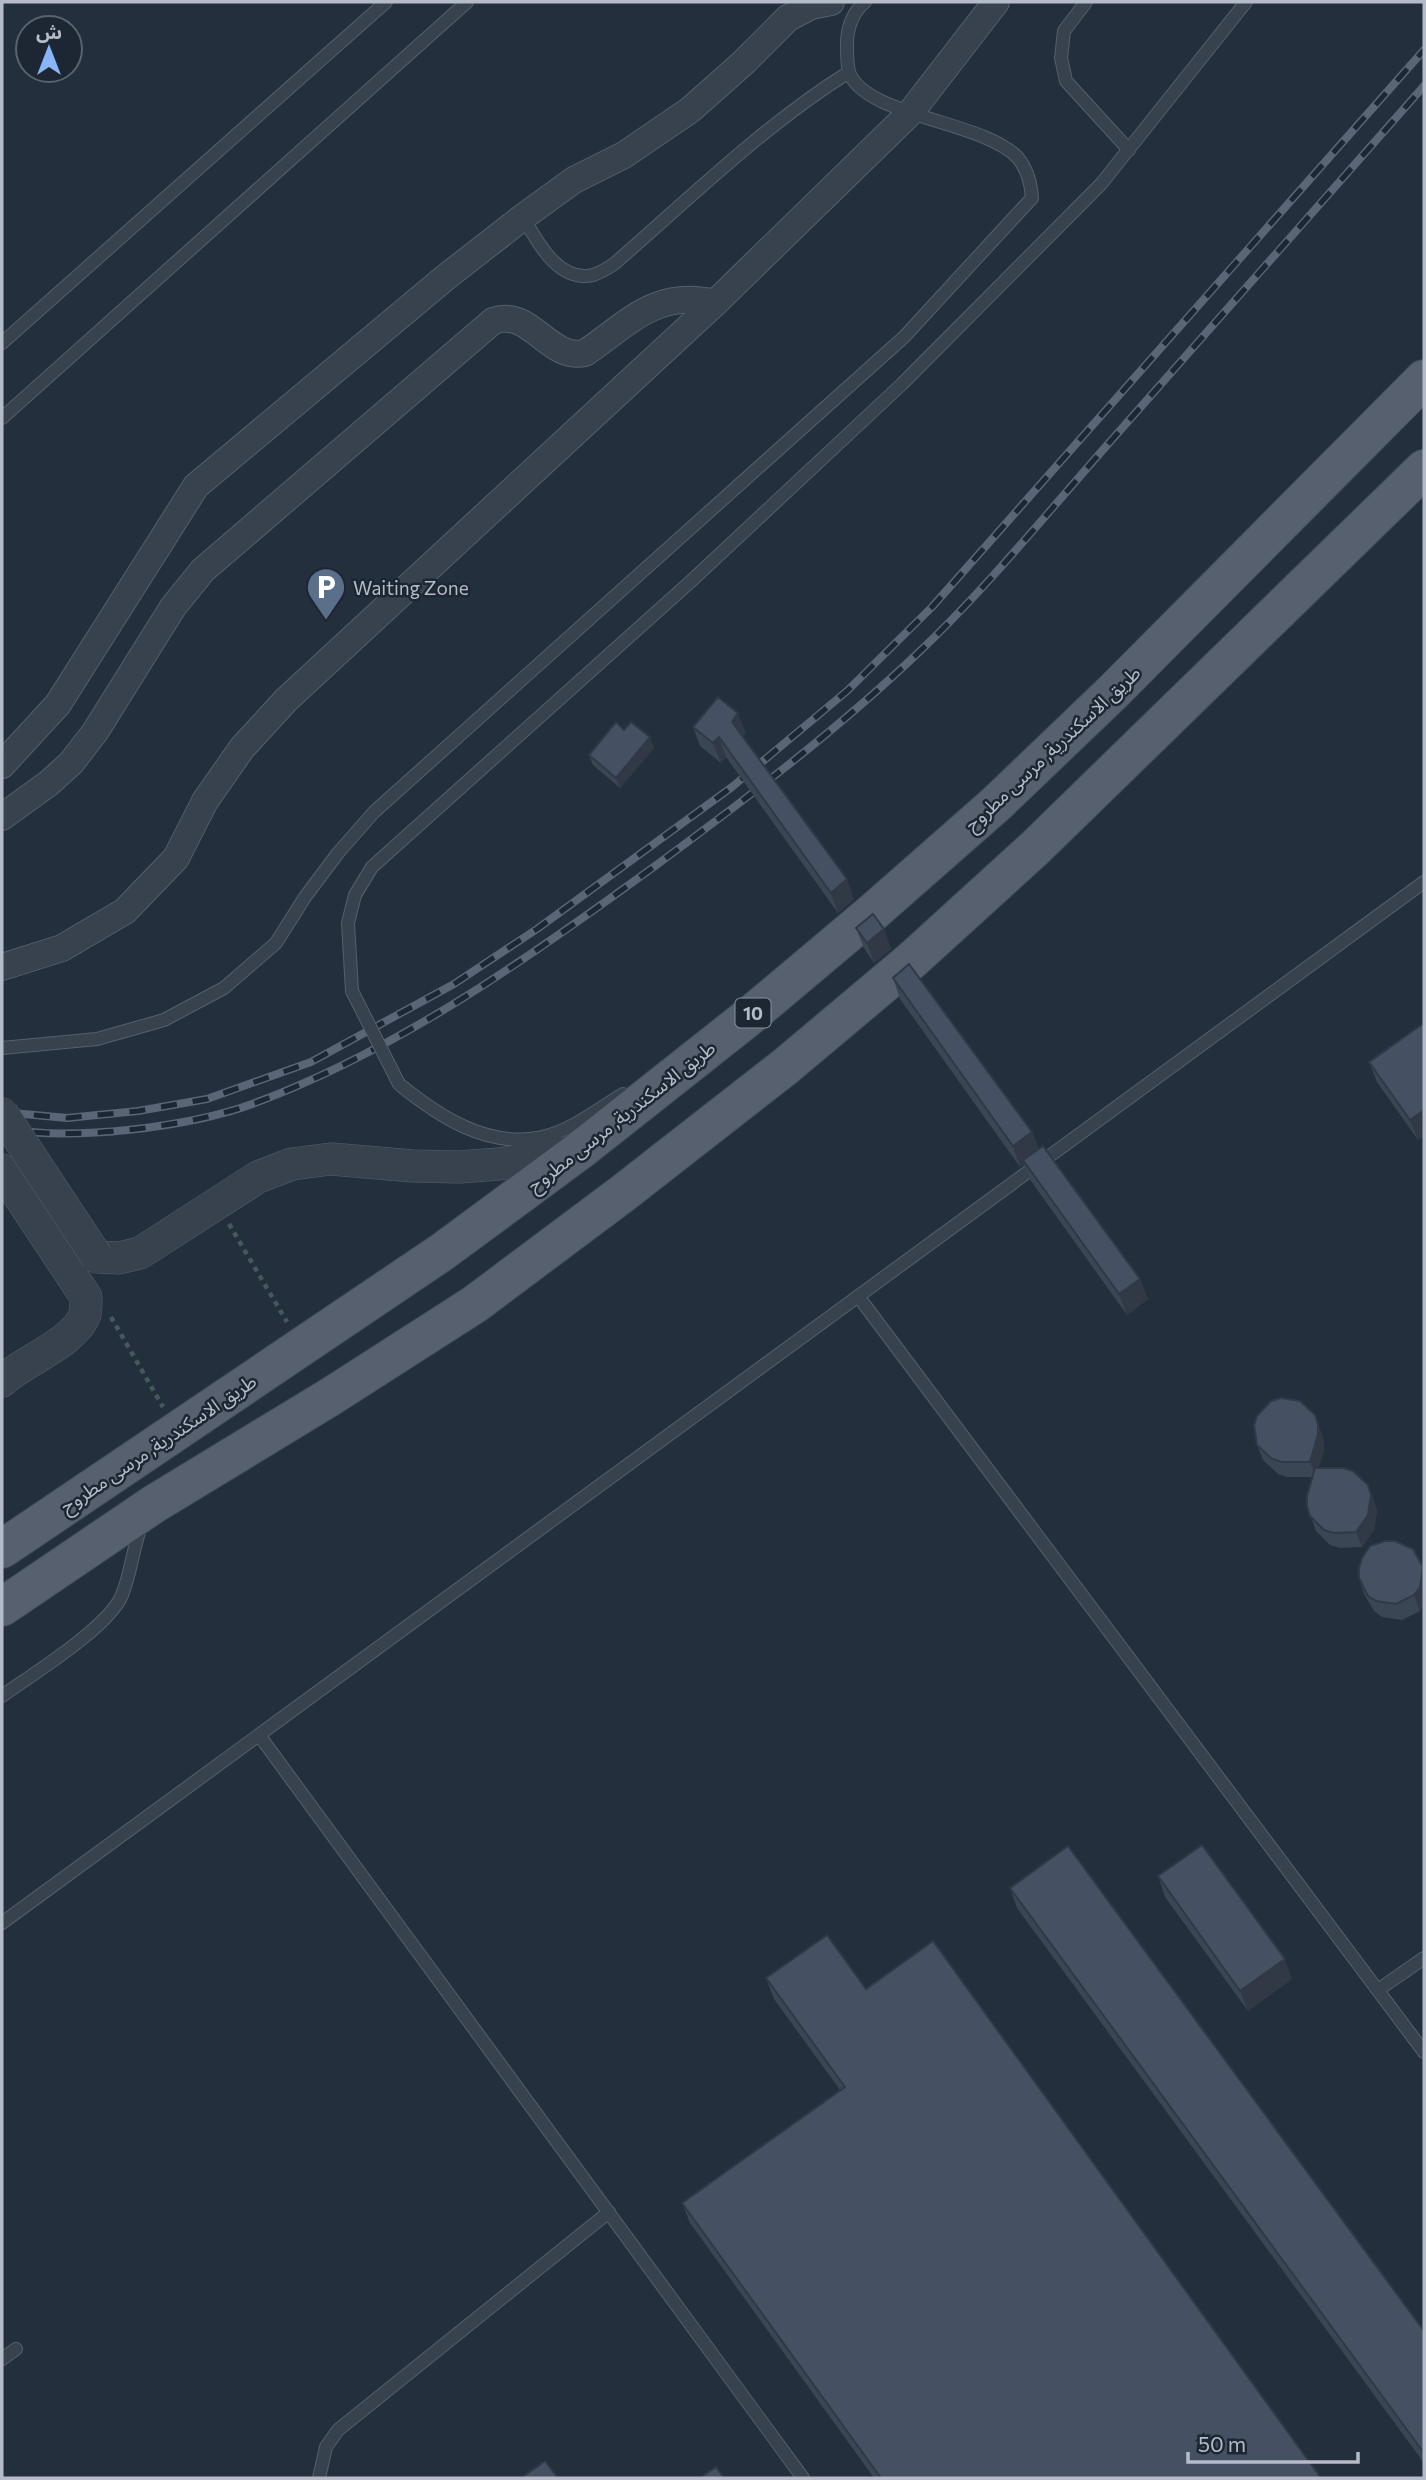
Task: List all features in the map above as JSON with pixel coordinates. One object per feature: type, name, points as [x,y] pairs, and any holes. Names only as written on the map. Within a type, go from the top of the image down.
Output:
[{"type":"main road","name":"طريق الاسكندرية, مرسى مطروح","points":[[2,1549],[442,1252],[579,1151],[746,1019],[996,804],[1114,691],[1424,380]]},
{"type":"main road","points":[[2,1607],[154,1504],[330,1397],[475,1304],[786,1066],[912,960],[1035,848],[1424,468]]},
{"type":"street","points":[[2,765],[58,704],[196,486],[446,277],[523,217],[574,180],[624,155],[690,110],[743,64],[788,18],[811,6],[831,2]]},
{"type":"street","points":[[2,967],[62,948],[125,911],[176,858],[205,801],[242,748],[286,700],[715,303],[911,112],[996,2]]},
{"type":"street","points":[[2,817],[49,783],[71,762],[95,732],[173,607],[204,570],[494,321],[508,318],[522,321],[564,352],[578,355],[585,353],[651,307],[666,301],[683,298],[715,303]]},
{"type":"street","points":[[2,1113],[108,1272],[126,1276],[135,1275],[262,1195],[294,1182],[413,1166]]},
{"type":"street","points":[[97,1257],[119,1258],[140,1253],[258,1177],[292,1164],[331,1159],[459,1167],[499,1164],[579,1151]]},
{"type":"street","points":[[2,1170],[86,1297],[85,1315],[75,1330],[13,1370],[2,1381]]},
{"type":"street","points":[[22,1202],[51,1184]]},
{"type":"lane","points":[[2,344],[386,2]]},
{"type":"lane","points":[[2,418],[467,2]]},
{"type":"lane","points":[[2,1048],[97,1039],[164,1020],[224,988],[276,943],[305,897],[338,853],[374,812],[904,337],[1032,198],[1026,171],[1010,151],[999,144],[883,102],[862,89],[849,72],[847,41],[855,11],[865,2]]},
{"type":"lane","points":[[1086,2],[1064,30],[1061,58],[1066,82],[1129,150]]},
{"type":"lane","points":[[632,1088],[570,1126],[541,1138],[505,1139],[477,1132],[440,1115],[399,1084],[352,991],[348,923],[355,895],[372,867],[690,583],[902,384],[1101,184],[1246,2]]},
{"type":"lane","points":[[523,217],[543,250],[561,267],[580,275],[594,275],[614,264],[766,131],[849,72]]},
{"type":"lane","points":[[2,1923],[1424,882]]},
{"type":"lane","points":[[655,1074],[746,1019]]},
{"type":"lane","points":[[858,1296],[1424,2052]]},
{"type":"lane","points":[[2,1696],[106,1620],[122,1596],[134,1545],[142,1523],[154,1504]]},
{"type":"lane","points":[[259,1735],[803,2478]]},
{"type":"lane","points":[[1378,1990],[1424,1958]]},
{"type":"lane","points":[[319,2478],[326,2448],[338,2430],[609,2212]]},
{"type":"lane","points":[[2,2359],[16,2349]]},
{"type":"path","points":[[225,1217],[301,1346]]},
{"type":"path","points":[[86,1297],[101,1305],[111,1317],[177,1431]]},
{"type":"building","points":[[718,697],[738,713],[732,722],[847,879],[831,893],[719,737],[713,743],[693,727]]},
{"type":"building","points":[[616,722],[624,730],[631,722],[650,737],[616,778],[589,755]]},
{"type":"building","points":[[873,914],[884,929],[867,943],[856,928]]},
{"type":"building","points":[[909,964],[1032,1132],[1013,1146],[893,978]]},
{"type":"building","points":[[1424,1023],[1424,1110],[1410,1120],[1369,1062]]},
{"type":"building","points":[[1043,1146],[1140,1279],[1119,1294],[1023,1160]]},
{"type":"building","points":[[1281,1398],[1300,1401],[1315,1415],[1318,1434],[1310,1462],[1282,1462],[1272,1459],[1257,1445],[1254,1425],[1257,1416],[1271,1401]]},
{"type":"building","points":[[1315,1468],[1343,1468],[1353,1471],[1368,1485],[1371,1495],[1368,1515],[1356,1532],[1334,1533],[1324,1530],[1310,1516],[1307,1496]]},
{"type":"building","points":[[1395,1541],[1413,1549],[1423,1567],[1420,1587],[1414,1595],[1396,1604],[1376,1601],[1368,1596],[1359,1578],[1362,1558],[1370,1546]]},
{"type":"building","points":[[1202,1845],[1285,1959],[1240,1991],[1158,1876]]},
{"type":"building","points":[[1068,1846],[1424,2331],[1424,2453],[1010,1888]]},
{"type":"building","points":[[827,1935],[866,1989],[933,1941],[1321,2478],[881,2478],[682,2203],[845,2087],[766,1978]]},
{"type":"building","points":[[545,2461],[558,2478],[521,2478]]},
{"type":"building","points":[[716,2467],[724,2478],[700,2478]]},
{"type":"railway","points":[[2,1112],[67,1118],[138,1111],[207,1099],[311,1062],[454,984],[537,929],[732,787],[847,691],[932,607],[1424,50]]},
{"type":"railway","points":[[2,1128],[61,1133],[130,1130],[198,1119],[255,1103],[309,1081],[412,1028],[512,967],[655,866],[823,737],[887,682],[968,603],[1424,86]]},
{"type":"place","name":"Waiting Zone","points":[[326,621]]}]
